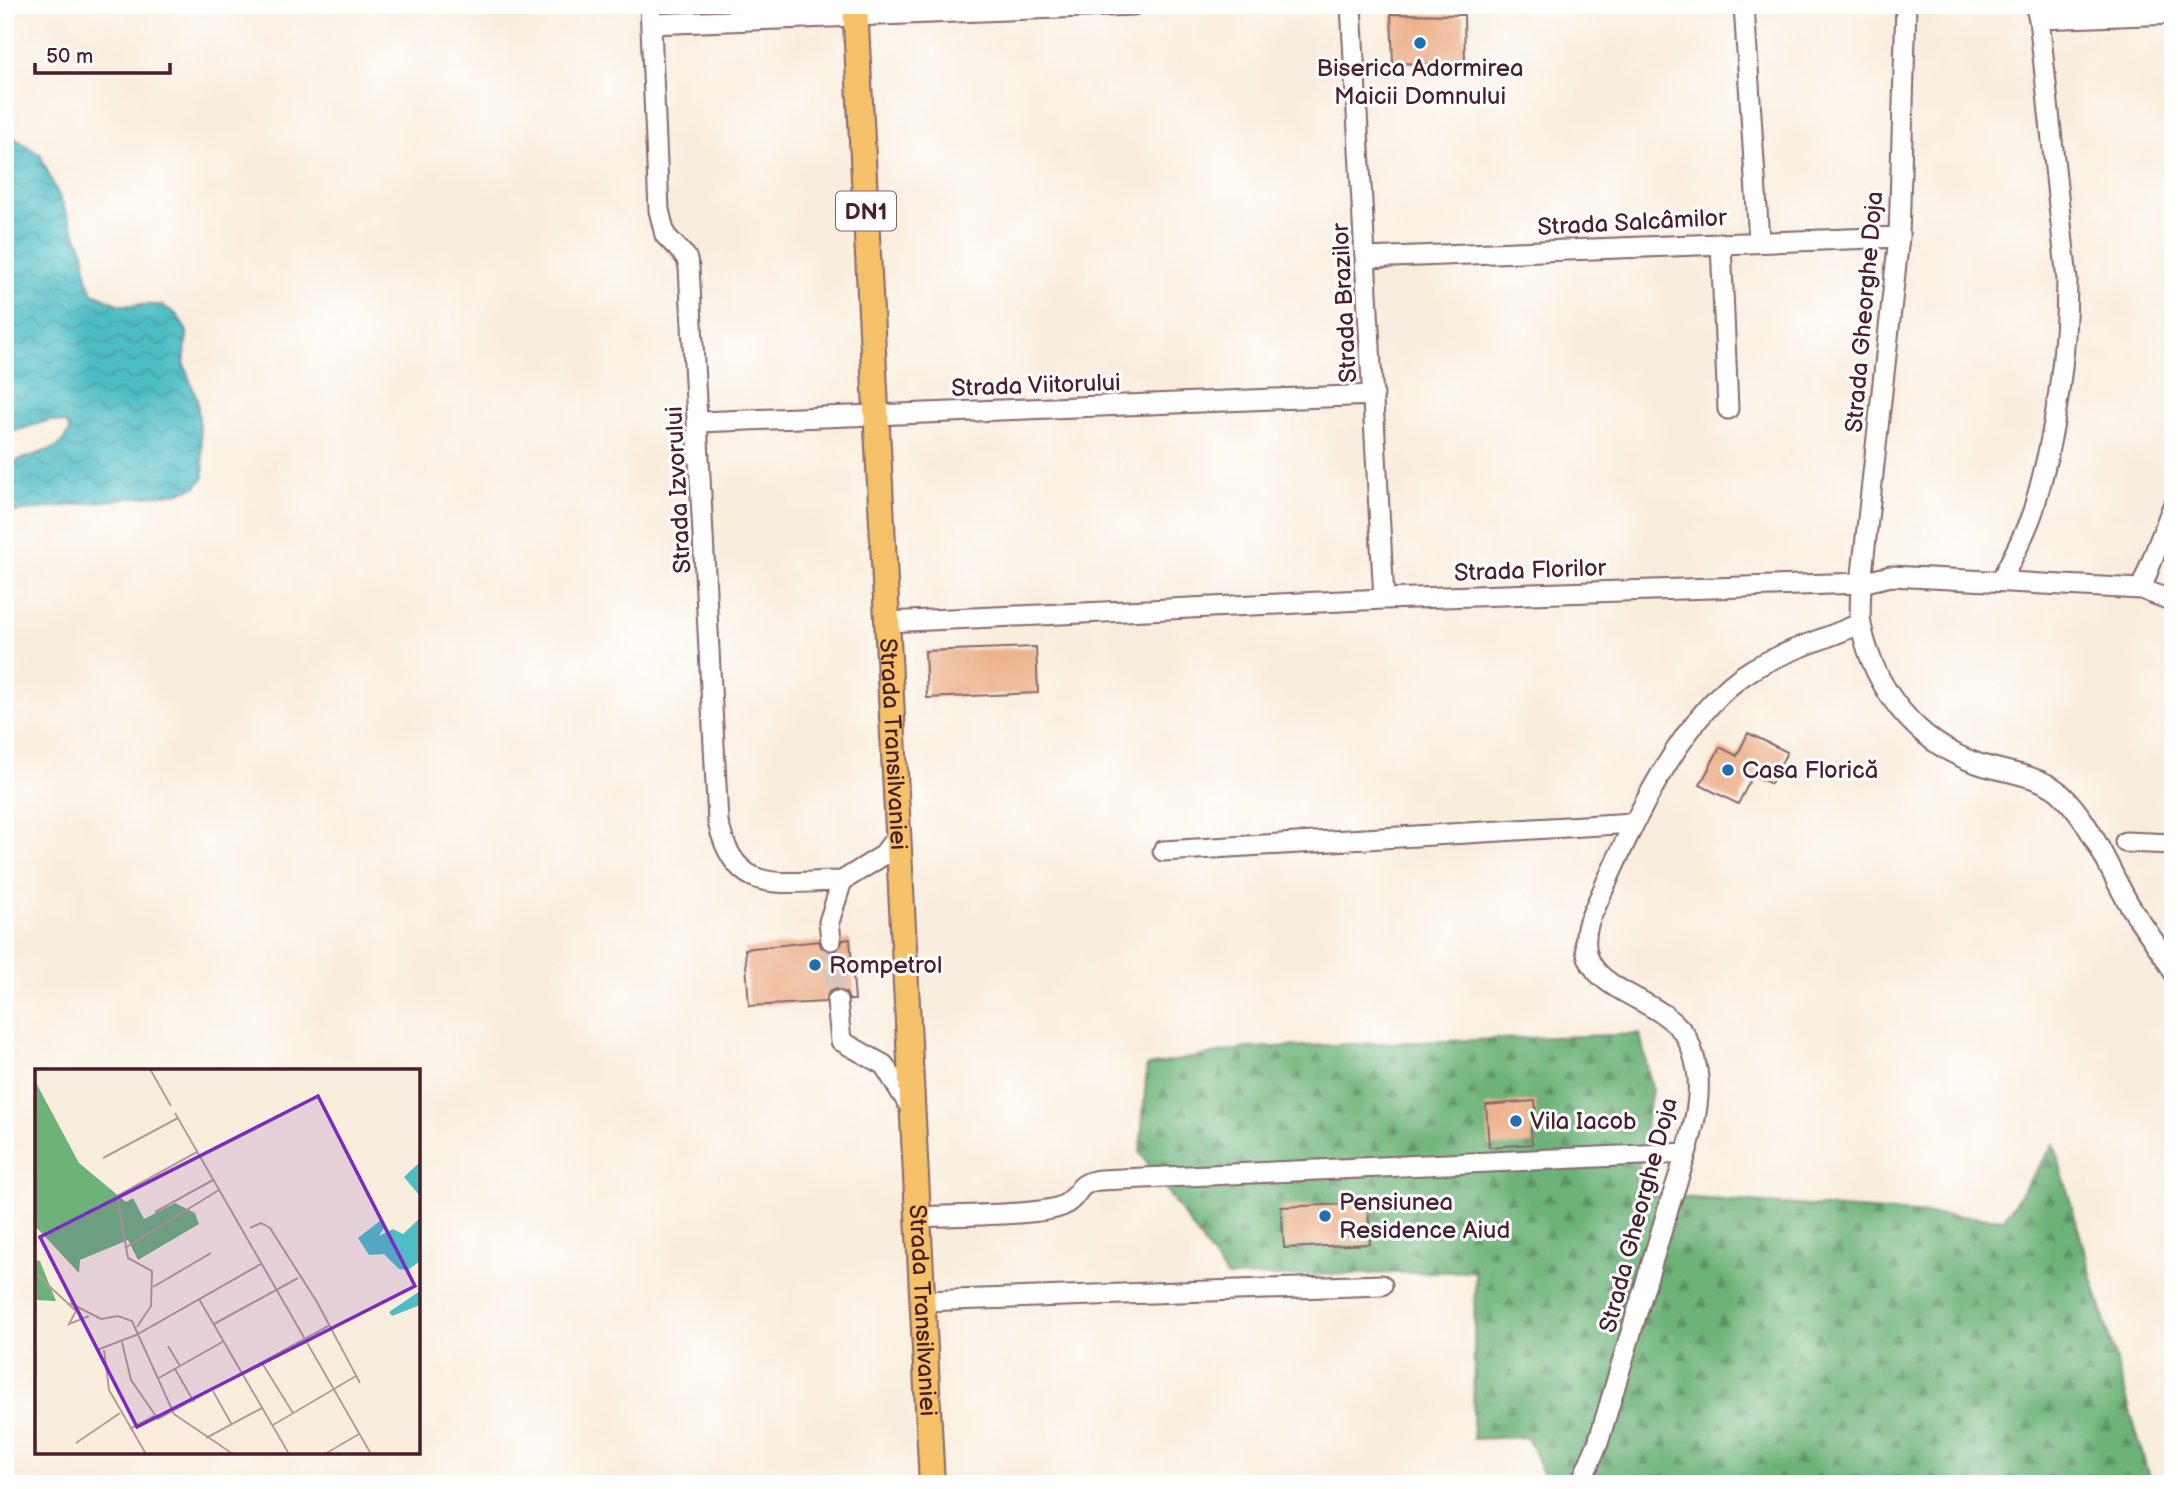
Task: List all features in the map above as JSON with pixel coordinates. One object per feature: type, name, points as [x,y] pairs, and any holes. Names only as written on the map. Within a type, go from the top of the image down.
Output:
[{"type":"main road","name":"Strada Transilvaniei","points":[[855,11],[932,1484]]},
{"type":"street","points":[[650,15],[1133,5]]},
{"type":"street","name":"Strada Brazilor","points":[[1351,5],[1384,599]]},
{"type":"street","points":[[1744,5],[1759,241]]},
{"type":"street","name":"Strada Gheorghe Doja","points":[[1906,5],[1899,237],[1861,583],[1861,623],[1875,674],[1919,730],[1943,748],[1972,762],[2037,780],[2056,790],[2070,803],[2086,824],[2130,904],[2173,971]]},
{"type":"street","points":[[2001,580],[2033,509],[2053,423],[2067,313],[2067,280],[2037,12],[2173,14]]},
{"type":"street","name":"Strada Izvorului","points":[[650,15],[659,210],[666,235],[686,257],[689,267],[700,422],[718,822],[725,850],[736,867],[758,881],[842,881]]},
{"type":"street","name":"Strada Salcâmilor","points":[[1366,258],[1899,237]]},
{"type":"street","points":[[1721,243],[1728,409]]},
{"type":"street","name":"Strada Viitorului","points":[[700,422],[1374,395]]},
{"type":"street","points":[[2141,589],[2173,506]]},
{"type":"street","name":"Strada Florilor","points":[[887,622],[1384,599],[1861,583],[1891,576],[2141,589],[2173,601]]},
{"type":"street","name":"Strada Gheorghe Doja","points":[[1580,1484],[1598,1443],[1685,1153],[1699,1081],[1695,1060],[1685,1035],[1660,1013],[1596,973],[1584,951],[1589,922],[1634,823],[1691,731],[1730,685],[1753,669],[1861,623]]},
{"type":"street","points":[[1163,851],[1634,823]]},
{"type":"street","points":[[831,940],[829,922],[842,881],[883,856],[899,834]]},
{"type":"street","points":[[2125,842],[2173,844]]},
{"type":"street","points":[[837,1001],[841,1041],[884,1065],[913,1112]]},
{"type":"street","points":[[918,1217],[1039,1210],[1062,1206],[1084,1182],[1100,1180],[1685,1153]]},
{"type":"street","points":[[923,1301],[1382,1285]]},
{"type":"green space","points":[[1640,1034],[1652,1089],[1634,1194],[2004,1219],[2054,1144],[2151,1484],[1548,1484],[1527,1437],[1473,1439],[1475,1271],[1227,1277],[1140,1153],[1147,1066],[1247,1048]]},
{"type":"water","points":[[5,124],[16,139],[40,155],[84,252],[87,279],[93,293],[120,305],[162,305],[177,315],[187,332],[184,365],[197,399],[204,477],[196,487],[180,492],[5,513],[5,465],[58,447],[70,431],[66,423],[50,420],[5,434]]},
{"type":"building","points":[[1391,14],[1464,15],[1465,65],[1393,63]]},
{"type":"building","points":[[1036,647],[1038,693],[927,698],[925,651]]},
{"type":"building","points":[[1748,733],[1787,752],[1771,784],[1753,775],[1738,804],[1700,785],[1720,747],[1737,756]]},
{"type":"building","points":[[850,939],[855,1000],[849,1000],[846,993],[836,989],[829,992],[825,1002],[749,1006],[745,949],[819,941],[822,948],[832,952],[839,949],[843,940]]},
{"type":"building","points":[[1535,1101],[1537,1127],[1531,1127],[1532,1144],[1489,1147],[1486,1105]]},
{"type":"building","points":[[1368,1203],[1370,1244],[1284,1248],[1281,1207]]},
{"type":"tunnel","points":[[831,940],[837,1001]]},
{"type":"place","name":"Biserica Adormirea Maicii Domnului","points":[[1420,43]]},
{"type":"place","name":"Casa Florică","points":[[1728,770]]},
{"type":"place","name":"Rompetrol","points":[[815,965]]},
{"type":"place","name":"Vila Iacob","points":[[1516,1121]]},
{"type":"place","name":"Pensiunea Residence Aiud","points":[[1325,1216]]}]
